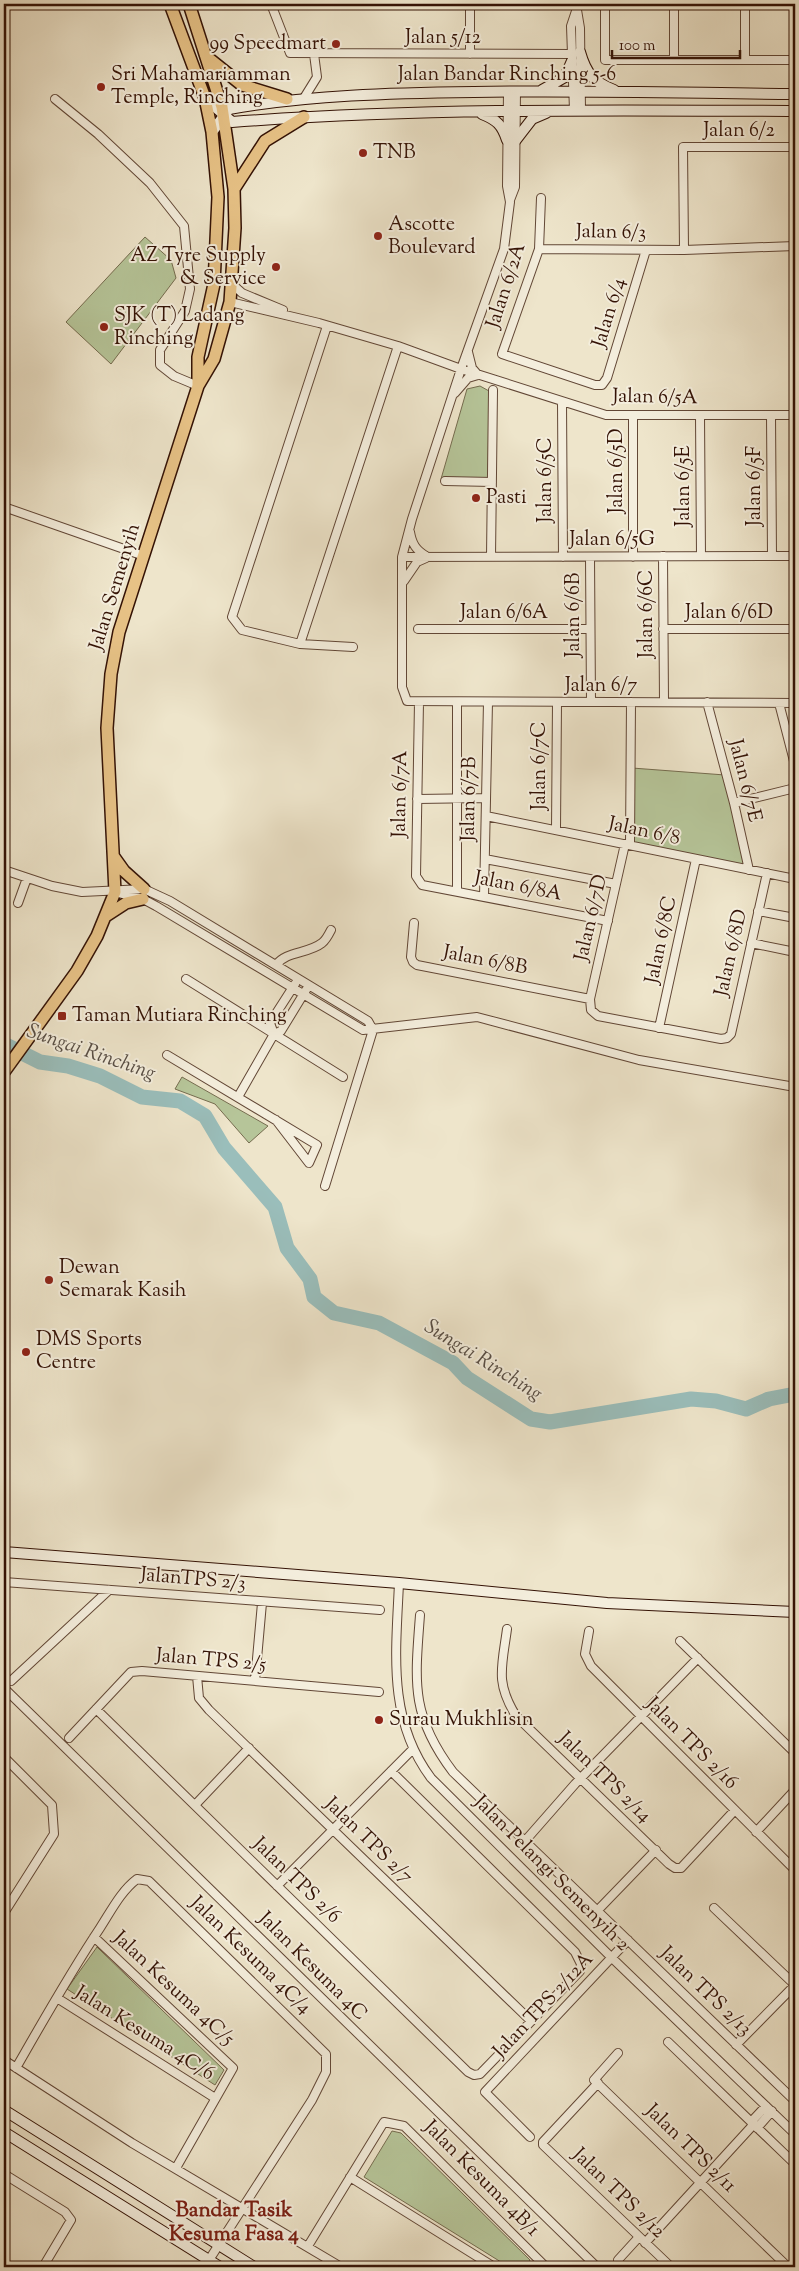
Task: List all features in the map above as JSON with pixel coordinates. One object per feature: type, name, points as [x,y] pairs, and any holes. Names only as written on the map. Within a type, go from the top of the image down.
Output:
[{"type":"main road","name":"Jalan Semenyih","points":[[170,4],[205,98],[212,132],[218,197],[214,284],[198,357],[198,386]]},
{"type":"main road","name":"Jalan Semenyih","points":[[7,1068],[77,970],[98,936],[106,916],[111,892],[114,857],[107,728],[111,674],[119,632],[198,386],[214,359],[230,302],[234,189],[223,116],[207,57],[189,4]]},
{"type":"main road","points":[[207,57],[242,85],[287,100]]},
{"type":"main road","points":[[234,189],[264,141],[304,116]]},
{"type":"main road","name":"Jalan Semenyih","points":[[98,936],[111,892],[112,835]]},
{"type":"main road","points":[[106,916],[144,894],[124,872],[114,857]]},
{"type":"street","name":"Jalan 5/12","points":[[271,4],[290,53],[575,56]]},
{"type":"street","points":[[470,4],[470,54]]},
{"type":"street","points":[[605,4],[605,60],[795,60]]},
{"type":"street","points":[[674,4],[674,60]]},
{"type":"street","points":[[745,4],[746,60]]},
{"type":"street","points":[[576,8],[580,28],[575,56],[577,110]]},
{"type":"street","points":[[304,98],[317,77],[314,54]]},
{"type":"street","points":[[539,91],[565,77],[575,56]]},
{"type":"street","points":[[575,56],[577,91]]},
{"type":"street","points":[[575,56],[592,79],[621,92]]},
{"type":"street","points":[[402,584],[402,557],[410,528],[460,369],[484,310],[504,249],[510,202],[515,188],[511,140],[512,91]]},
{"type":"street","name":"Jalan Bandar Rinching 5-6","points":[[795,94],[577,91],[410,92],[287,100],[229,109],[223,116],[232,122],[304,116],[472,111],[795,111]]},
{"type":"street","points":[[205,98],[223,116],[212,132]]},
{"type":"street","points":[[55,99],[98,134],[150,183],[184,226],[190,289],[185,311],[160,350],[160,366],[174,376],[198,386]]},
{"type":"street","points":[[472,111],[497,121],[511,140]]},
{"type":"street","points":[[511,140],[532,119],[551,111]]},
{"type":"street","name":"Jalan 6/2","points":[[684,250],[683,147],[795,147]]},
{"type":"street","name":"Jalan 6/2A","points":[[542,198],[539,249],[502,354],[586,383],[602,385]]},
{"type":"street","name":"Jalan 6/3","points":[[539,249],[684,250],[795,246]]},
{"type":"street","name":"Jalan 6/4","points":[[602,385],[607,378],[646,250]]},
{"type":"street","points":[[232,284],[242,293],[299,318]]},
{"type":"street","points":[[230,302],[299,318]]},
{"type":"street","name":"Jalan 6/5A","points":[[299,318],[398,346],[478,375],[606,415],[795,415]]},
{"type":"street","points":[[327,326],[232,617],[242,630],[300,644],[353,648]]},
{"type":"street","points":[[300,644],[398,346]]},
{"type":"street","points":[[451,398],[468,378],[478,375],[468,359],[468,348]]},
{"type":"street","points":[[491,557],[493,390]]},
{"type":"street","name":"Jalan 6/5C","points":[[562,402],[563,557]]},
{"type":"street","name":"Jalan 6/5D","points":[[633,557],[634,415]]},
{"type":"street","name":"Jalan 6/5F","points":[[772,415],[772,556]]},
{"type":"street","name":"Jalan 6/5E","points":[[700,416],[701,556]]},
{"type":"street","points":[[445,481],[492,482]]},
{"type":"street","points":[[4,507],[144,556]]},
{"type":"street","points":[[410,528],[412,543],[418,551],[428,557]]},
{"type":"street","name":"Jalan 6/6C","points":[[663,556],[664,702]]},
{"type":"street","name":"Jalan 6/5G","points":[[402,557],[795,556]]},
{"type":"street","points":[[402,584],[417,562],[428,557]]},
{"type":"street","name":"Jalan 6/6B","points":[[590,557],[591,702]]},
{"type":"street","name":"Jalan 6/7","points":[[402,584],[402,687],[407,701],[795,703]]},
{"type":"street","name":"Jalan 6/6A","points":[[418,629],[590,629]]},
{"type":"street","name":"Jalan 6/6D","points":[[663,629],[795,629]]},
{"type":"street","name":"Jalan 6/7A","points":[[419,702],[416,876],[422,885]]},
{"type":"street","points":[[457,702],[457,891]]},
{"type":"street","name":"Jalan 6/7B","points":[[484,896],[488,702]]},
{"type":"street","name":"Jalan 6/7C","points":[[556,830],[557,702]]},
{"type":"street","name":"Jalan 6/7D","points":[[590,999],[616,884],[628,845],[631,702]]},
{"type":"street","name":"Jalan 6/7E","points":[[707,702],[734,803],[749,870]]},
{"type":"street","points":[[779,703],[795,765]]},
{"type":"street","points":[[734,803],[795,788]]},
{"type":"street","points":[[417,799],[486,798]]},
{"type":"street","name":"Jalan 6/8","points":[[486,816],[795,879]]},
{"type":"street","points":[[485,859],[616,884]]},
{"type":"street","name":"Jalan 6/8C","points":[[659,1028],[696,859]]},
{"type":"street","points":[[4,870],[82,892],[144,894],[170,902],[368,1022],[373,1030],[325,1186]]},
{"type":"street","name":"Jalan 6/8D","points":[[659,1028],[721,1039],[727,1038],[730,1034],[767,873]]},
{"type":"street","points":[[18,903],[27,878]]},
{"type":"street","name":"Jalan 6/8A","points":[[422,885],[608,921]]},
{"type":"street","points":[[144,894],[362,1030],[477,1017],[639,1060],[795,1087]]},
{"type":"street","points":[[758,911],[795,918]]},
{"type":"street","name":"Jalan 6/8B","points":[[414,923],[411,957],[413,962],[418,965],[590,999]]},
{"type":"street","points":[[276,965],[281,958],[304,952],[322,943],[332,930]]},
{"type":"street","points":[[751,943],[795,952]]},
{"type":"street","points":[[186,979],[344,1077]]},
{"type":"street","points":[[274,1034],[270,1024],[298,979]]},
{"type":"street","points":[[238,1097],[274,1034],[281,1031],[308,986]]},
{"type":"street","points":[[590,999],[591,1010],[598,1016],[659,1028]]},
{"type":"street","points":[[167,1055],[238,1097],[276,1120],[317,1145],[309,1163],[276,1120]]},
{"type":"street","points":[[4,1552],[399,1583],[607,1603],[795,1612]]},
{"type":"street","name":"JalanTPS 2/3","points":[[4,1582],[262,1603],[380,1610]]},
{"type":"street","name":"Jalan Pelangi Semenyih 2","points":[[399,1583],[396,1689],[413,1749],[431,1778],[612,1958],[795,2134]]},
{"type":"street","points":[[12,1681],[109,1590]]},
{"type":"street","points":[[255,1681],[262,1603]]},
{"type":"street","name":"Jalan TPS 2/13","points":[[420,1615],[416,1676],[418,1703],[429,1733],[453,1772],[795,2101]]},
{"type":"street","name":"Jalan TPS 2/14","points":[[507,1629],[500,1675],[505,1697],[516,1716],[669,1864],[675,1868],[681,1868],[735,1810]]},
{"type":"street","name":"Jalan TPS 2/16","points":[[589,1631],[585,1654],[591,1666],[795,1870]]},
{"type":"street","points":[[680,1641],[795,1753]]},
{"type":"street","points":[[525,1841],[581,1778],[698,1658]]},
{"type":"street","name":"Jalan TPS 2/5","points":[[68,1738],[131,1672],[142,1670],[379,1692]]},
{"type":"street","name":"Jalan TPS 2/7","points":[[197,1676],[199,1698],[248,1748],[531,2021]]},
{"type":"street","name":"Jalan Kesuma 4C","points":[[4,1688],[597,2267]]},
{"type":"street","name":"Jalan TPS 2/6","points":[[96,1709],[468,2072],[474,2075],[480,2074],[531,2021]]},
{"type":"street","points":[[195,1805],[248,1748]]},
{"type":"street","points":[[277,1886],[413,1749]]},
{"type":"street","points":[[4,1757],[52,1805],[54,1834],[4,1913]]},
{"type":"street","points":[[391,1771],[575,1952],[581,1964],[580,1971],[531,2021]]},
{"type":"street","points":[[756,1832],[795,1790]]},
{"type":"street","points":[[597,1911],[656,1850]]},
{"type":"street","name":"Jalan Kesuma 4C/4","points":[[16,2068],[94,1937],[130,1884],[137,1879],[143,1878],[203,1932],[326,2054],[326,2072],[312,2100],[209,2260]]},
{"type":"street","points":[[714,1908],[795,1985],[736,2045]]},
{"type":"street","name":"Jalan Kesuma 4C/5","points":[[94,1937],[233,2068],[214,2098],[176,2168]]},
{"type":"street","name":"Jalan TPS 2/12A","points":[[530,2137],[485,2092],[628,1940]]},
{"type":"street","name":"Jalan Kesuma 4C/6","points":[[57,1998],[214,2098]]},
{"type":"street","points":[[668,2042],[795,2164]]},
{"type":"street","points":[[598,2083],[595,2078],[618,2053]]},
{"type":"street","points":[[4,2060],[132,2143],[341,2267]]},
{"type":"street","name":"Jalan TPS 2/12","points":[[598,2083],[543,2142],[543,2145],[671,2267]]},
{"type":"street","name":"Jalan TPS 2/11","points":[[598,2083],[788,2267]]},
{"type":"street","points":[[618,2260],[642,2240],[701,2182],[769,2109]]},
{"type":"street","points":[[4,2110],[254,2267]]},
{"type":"street","name":"Jalan Kesuma 4B/1","points":[[308,2246],[384,2122],[404,2126],[546,2267]]},
{"type":"street","points":[[4,2132],[220,2267]]},
{"type":"street","points":[[4,2174],[65,2212],[71,2220],[44,2267]]},
{"type":"street","points":[[350,2178],[494,2267]]},
{"type":"street","points":[[534,2267],[538,2260]]},
{"type":"green space","points":[[145,237],[171,260],[176,278],[111,364],[66,322]]},
{"type":"green space","points":[[480,386],[489,391],[489,480],[441,479],[467,389]]},
{"type":"green space","points":[[632,768],[725,775],[747,868],[631,845]]},
{"type":"green space","points":[[182,1077],[268,1126],[249,1143],[215,1104],[175,1089]]},
{"type":"green space","points":[[97,1947],[224,2070],[215,2085],[67,1989]]},
{"type":"green space","points":[[392,2131],[401,2133],[530,2260],[526,2267],[509,2267],[364,2177]]},
{"type":"waterway","name":"Sungai Rinching","points":[[4,1044],[40,1062],[68,1066],[100,1076],[142,1097],[180,1101],[205,1116],[224,1148],[275,1207],[287,1248],[310,1279],[314,1297],[334,1313],[379,1323],[453,1363],[467,1378],[531,1419],[550,1422],[691,1399],[716,1401],[746,1409],[769,1399],[795,1394]]},
{"type":"place","name":"99 Speedmart","points":[[336,44]]},
{"type":"place","name":"Sri Mahamariamman Temple, Rinching","points":[[101,87]]},
{"type":"place","name":"TNB","points":[[363,153]]},
{"type":"place","name":"Ascotte Boulevard","points":[[378,236]]},
{"type":"place","name":"AZ Tyre Supply & Service","points":[[276,267]]},
{"type":"place","name":"SJK (T) Ladang Rinching","points":[[104,327]]},
{"type":"place","name":"Pasti","points":[[476,498]]},
{"type":"place","name":"Taman Mutiara Rinching","points":[[62,1016]]},
{"type":"place","name":"Dewan Semarak Kasih","points":[[49,1280]]},
{"type":"place","name":"DMS Sports Centre","points":[[26,1352]]},
{"type":"place","name":"Surau Mukhlisin","points":[[379,1720]]},
{"type":"district","name":"Bandar Tasik Kesuma Fasa 4","points":[[234,2223]]}]
